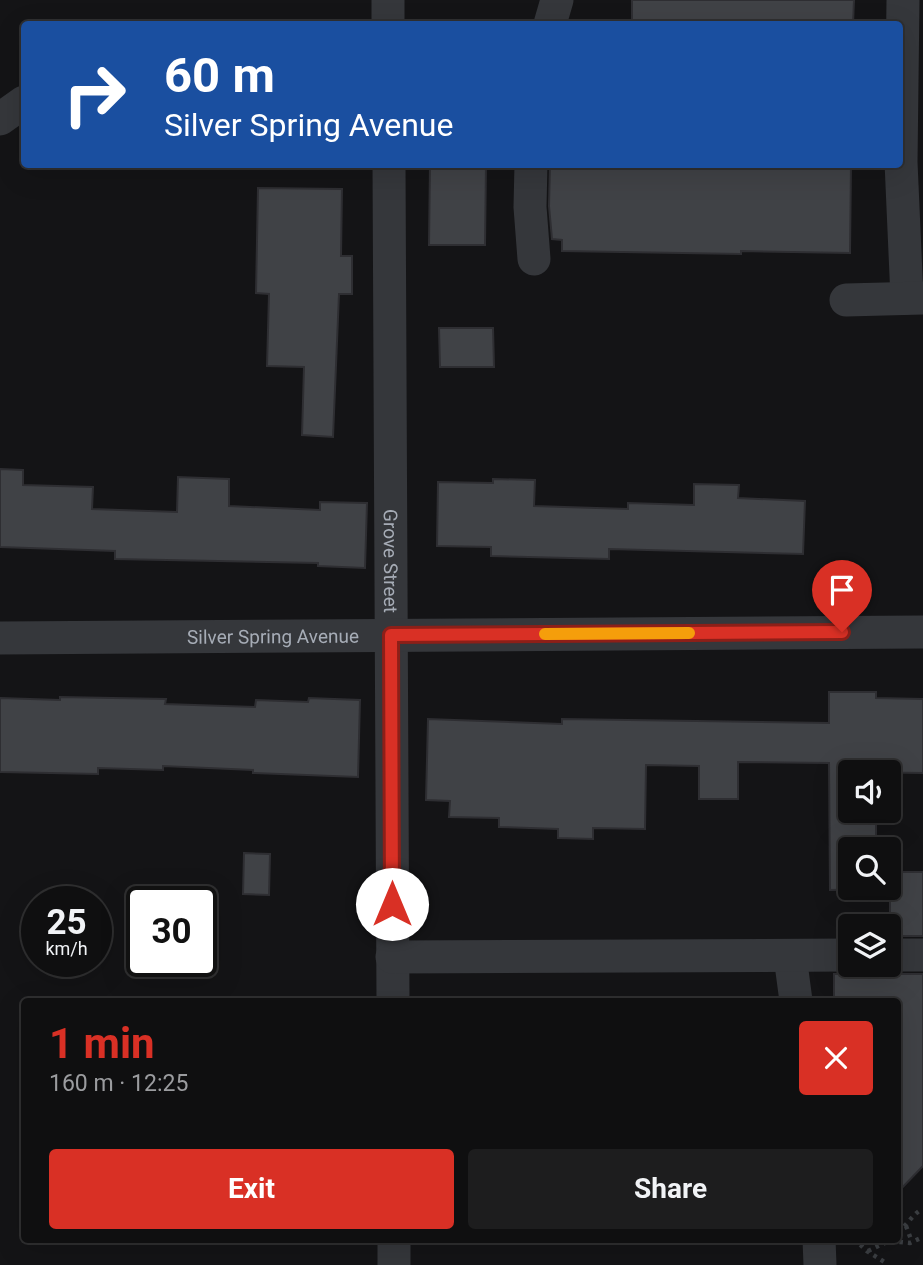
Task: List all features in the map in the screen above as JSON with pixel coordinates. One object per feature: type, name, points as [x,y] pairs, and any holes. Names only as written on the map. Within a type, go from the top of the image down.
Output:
[{"type":"street","points":[[388,0],[388,21]]},
{"type":"street","points":[[551,21],[556,0]]},
{"type":"street","points":[[902,0],[902,21]]},
{"type":"street","points":[[0,119],[21,104]]},
{"type":"street","name":"Grove Street","points":[[389,168],[393,998]]},
{"type":"street","points":[[531,168],[530,207],[534,259]]},
{"type":"street","points":[[846,300],[915,298],[902,168]]},
{"type":"street","name":"Silver Spring Avenue","points":[[0,638],[923,632]]},
{"type":"street","points":[[901,955],[923,955]]},
{"type":"street","points":[[790,956],[796,998]]},
{"type":"street","points":[[392,957],[838,956]]},
{"type":"street","points":[[394,1243],[394,1265]]},
{"type":"street","points":[[818,1243],[820,1265]]},
{"type":"path","points":[[901,1230],[912,1216],[919,1211],[923,1212]]},
{"type":"path","points":[[906,1226],[912,1242]]},
{"type":"path","points":[[899,1243],[912,1242],[923,1237]]},
{"type":"path","points":[[858,1243],[886,1263]]},
{"type":"path","points":[[867,1251],[884,1243]]},
{"type":"building","points":[[632,0],[854,0],[853,21],[632,21]]},
{"type":"building","points":[[430,168],[486,168],[485,245],[429,245]]},
{"type":"building","points":[[550,168],[851,168],[850,253],[562,251],[562,240],[552,239]]},
{"type":"building","points":[[258,188],[342,189],[341,256],[352,256],[352,294],[339,294],[333,437],[302,435],[304,367],[267,366],[269,294],[256,293]]},
{"type":"building","points":[[439,328],[493,328],[494,367],[440,367]]},
{"type":"building","points":[[0,469],[23,470],[23,485],[93,487],[92,509],[177,512],[178,477],[229,479],[229,506],[320,510],[320,502],[367,503],[365,568],[318,566],[318,563],[115,559],[115,551],[0,547]]},
{"type":"building","points":[[493,479],[535,480],[534,506],[628,509],[628,503],[694,505],[694,484],[739,485],[738,498],[805,501],[803,554],[609,549],[609,559],[491,556],[491,547],[437,546],[438,482],[493,483]]},
{"type":"building","points":[[829,692],[876,692],[876,698],[923,699],[923,773],[901,773],[901,760],[838,760],[838,823],[876,823],[876,837],[838,837],[838,890],[830,890],[829,763],[738,762],[738,799],[699,799],[699,766],[646,765],[645,829],[593,828],[593,839],[558,838],[558,829],[499,827],[499,818],[449,817],[450,801],[426,800],[428,719],[562,724],[562,719],[829,723]]},
{"type":"building","points":[[60,697],[166,699],[165,704],[255,707],[256,700],[360,700],[358,777],[163,766],[163,770],[98,768],[98,774],[0,772],[0,698],[60,700]]},
{"type":"building","points":[[244,853],[270,854],[269,895],[243,894]]},
{"type":"building","points":[[901,872],[923,872],[923,936],[901,936],[901,914],[890,914],[890,900],[901,900]]},
{"type":"building","points":[[834,974],[838,974],[838,977],[901,977],[901,974],[923,974],[923,1166],[901,1189],[901,998],[834,998]]},
{"type":"slow traffic","points":[[545,634],[689,633]]},
{"type":"route","points":[[392,904],[391,635],[842,632]]}]
